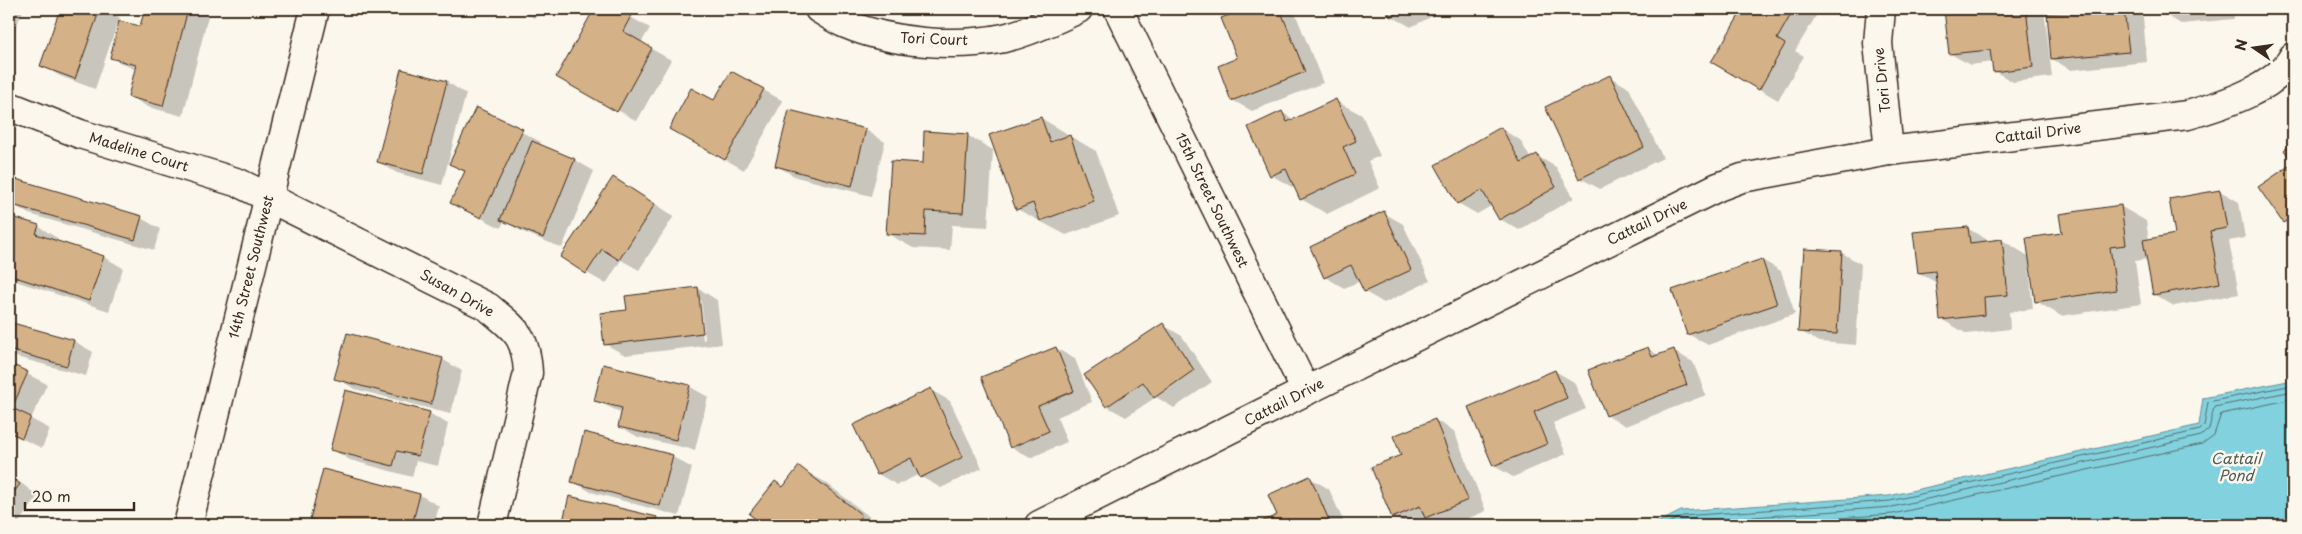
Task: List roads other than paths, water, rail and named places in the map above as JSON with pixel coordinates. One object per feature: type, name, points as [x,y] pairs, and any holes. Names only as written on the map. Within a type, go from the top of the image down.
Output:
[{"type":"street","name":"14th Street Southwest","points":[[188,525],[315,9]]},
{"type":"street","name":"Tori Court","points":[[819,9],[846,24],[900,40],[958,43],[1004,38],[1048,23],[1078,9]]},
{"type":"street","name":"15th Street Southwest","points":[[1118,9],[1306,391]]},
{"type":"street","name":"Tori Drive","points":[[1881,9],[1878,43],[1889,151]]},
{"type":"street","name":"Cattail Drive","points":[[1040,525],[1718,187],[1742,178],[1889,151],[2188,115],[2226,104],[2261,87],[2289,65],[2293,57]]},
{"type":"street","name":"Madeline Court","points":[[9,106],[80,134],[239,183],[269,197]]},
{"type":"street","name":"Susan Drive","points":[[269,197],[488,307],[520,334],[527,353],[528,373],[492,525]]},
{"type":"water","name":"Cattail Pond","points":[[2293,380],[2293,525],[1653,525],[1681,511],[1889,496],[2199,425],[2203,398]]}]
